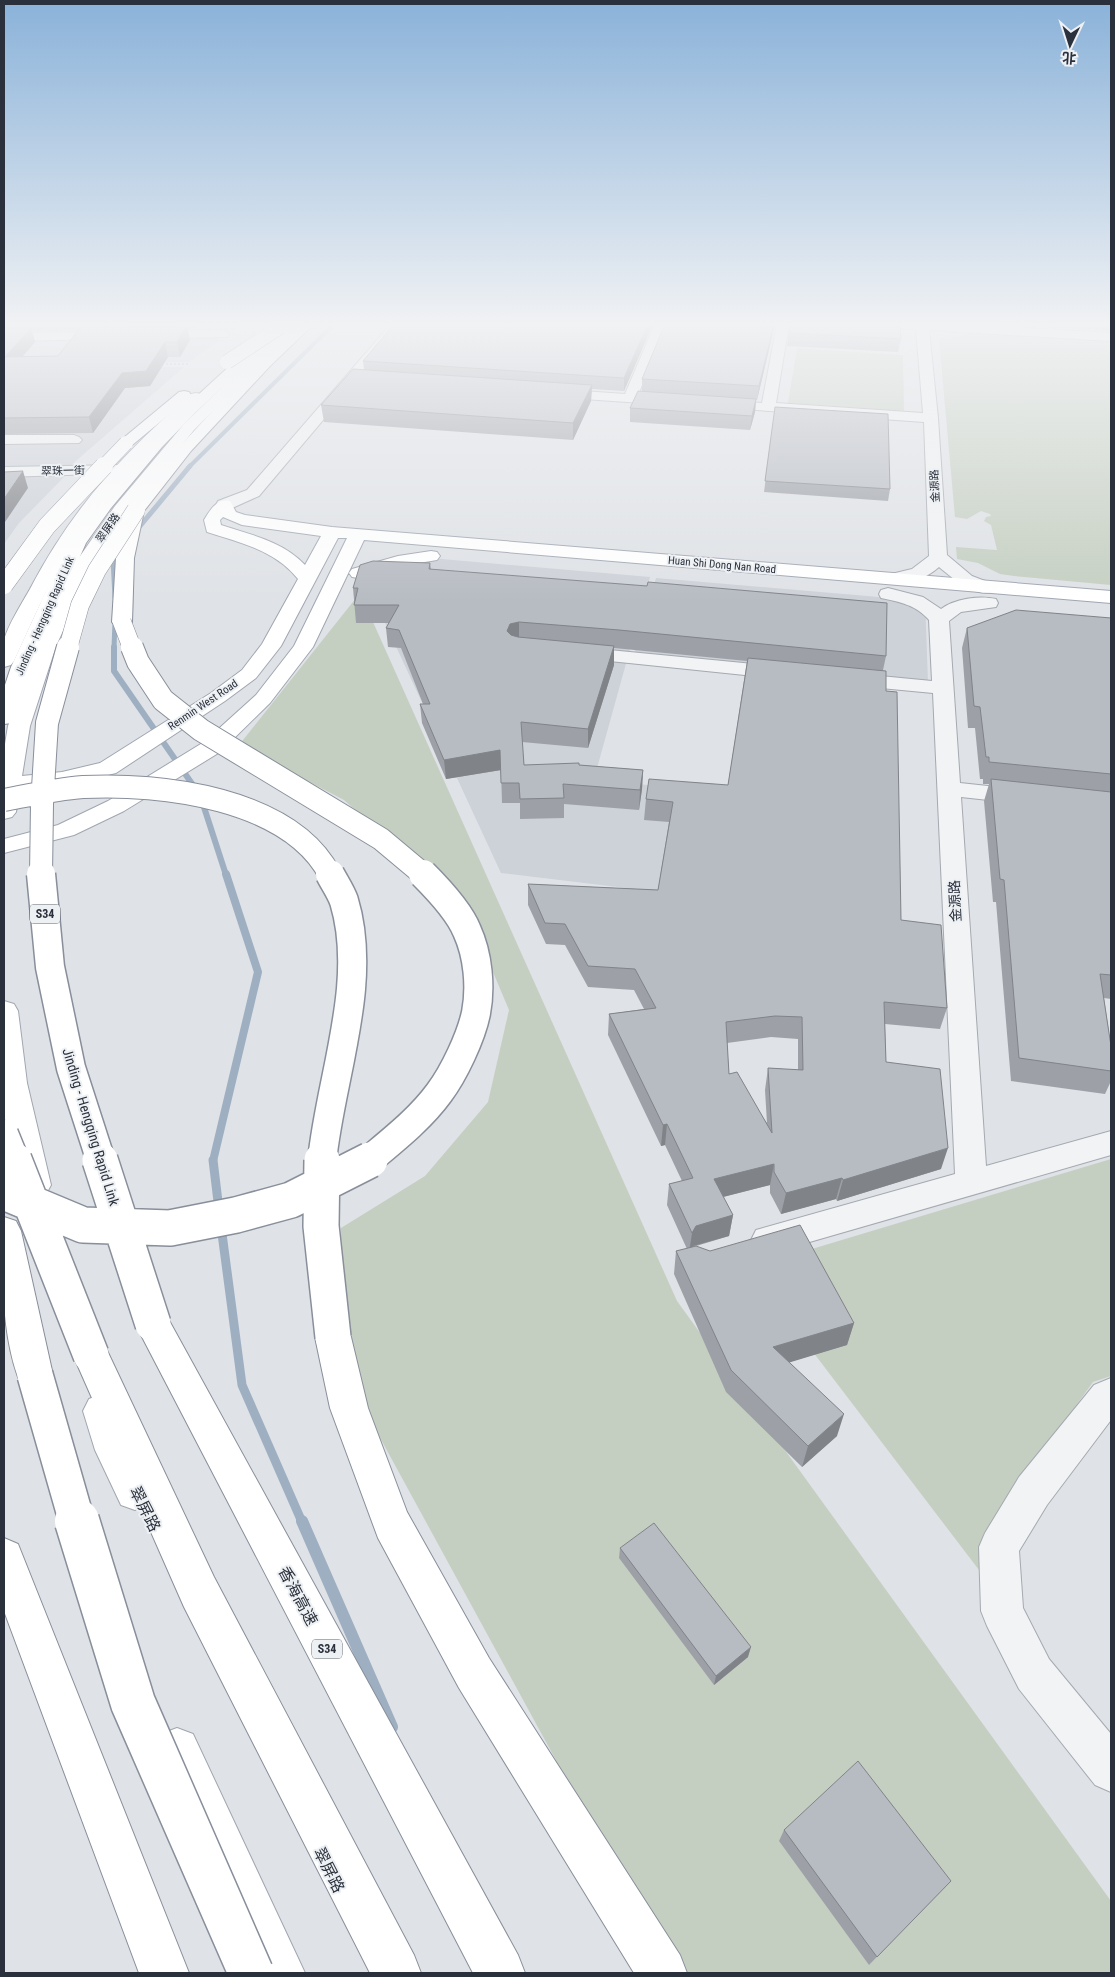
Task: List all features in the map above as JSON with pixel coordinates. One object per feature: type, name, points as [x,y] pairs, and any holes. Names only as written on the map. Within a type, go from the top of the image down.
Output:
[{"type":"main road","points":[[4,585],[47,526],[126,443],[158,416]]},
{"type":"main road","name":"翠屏路","points":[[4,661],[33,600],[72,532],[98,497],[122,470],[161,428],[175,416]]},
{"type":"main road","name":"Jinding - Hengqing Rapid Link","points":[[4,718],[21,667],[43,614],[77,543],[105,504],[184,416]]},
{"type":"main road","name":"翠屏路","points":[[4,812],[5,790],[19,726],[46,646],[87,559],[121,510],[200,416]]},
{"type":"main road","name":"Jinding - Hengqing Rapid Link","points":[[215,416],[186,448],[136,510],[97,570],[80,605],[47,723],[42,804],[41,880],[50,967],[70,1068],[153,1324],[500,1973]]},
{"type":"main road","points":[[224,505],[212,520],[213,528],[264,544],[290,558],[307,579]]},
{"type":"main road","name":"Huan Shi Dong Nan Road","points":[[224,505],[230,515],[242,520],[332,532],[987,595],[1111,613]]},
{"type":"main road","points":[[4,1192],[83,1225],[170,1228],[236,1215],[292,1200],[365,1164],[412,1124],[440,1092],[462,1052],[476,1013],[478,971],[467,930],[441,892],[412,863],[382,839],[201,730],[163,700],[138,662],[122,622],[125,558],[136,510]]},
{"type":"main road","name":"Renmin West Road","points":[[5,790],[108,768],[218,697],[249,674],[271,646],[307,579],[309,547],[332,532]]},
{"type":"main road","points":[[4,846],[66,830],[116,806],[212,747],[264,699],[304,647],[348,550],[358,534]]},
{"type":"main road","points":[[264,544],[431,556]]},
{"type":"main road","points":[[330,588],[370,568],[398,560],[431,556]]},
{"type":"main road","name":"Huan Shi Dong Nan Road","points":[[431,556],[890,586]]},
{"type":"main road","name":"Huan Shi Dong Nan Road","points":[[987,595],[1111,597]]},
{"type":"main road","points":[[5,790],[53,791],[92,787],[168,789],[206,796],[263,816],[299,837],[320,856],[335,876],[347,908],[352,945],[351,982],[321,1161],[321,1239],[333,1337],[349,1408],[392,1524],[470,1665],[662,1973]]},
{"type":"main road","name":"翠屏路","points":[[4,1011],[12,1083],[54,1267],[114,1450],[382,1973]]},
{"type":"main road","points":[[4,1134],[90,1355],[199,1592],[396,1973]]},
{"type":"main road","points":[[4,1232],[36,1375],[76,1520],[133,1703],[251,1973]]},
{"type":"main road","points":[[4,1302],[62,1500],[280,1973]]},
{"type":"main road","points":[[4,1558],[164,1973]]},
{"type":"street","points":[[224,505],[253,493],[319,416]]},
{"type":"street","points":[[905,416],[931,418]]},
{"type":"street","name":"金源路","points":[[931,418],[938,557]]},
{"type":"street","points":[[4,440],[74,440]]},
{"type":"street","name":"翠珠一街","points":[[4,472],[122,470]]},
{"type":"street","points":[[890,586],[927,570],[938,557],[987,595]]},
{"type":"street","points":[[890,586],[930,609],[939,619],[956,607],[987,595]]},
{"type":"street","name":"金源路","points":[[939,619],[971,1184]]},
{"type":"street","points":[[559,651],[804,675]]},
{"type":"street","points":[[834,678],[942,688]]},
{"type":"street","points":[[949,789],[1044,799]]},
{"type":"street","points":[[744,1247],[1111,1143]]},
{"type":"street","points":[[1111,1395],[1107,1397],[1033,1491],[999,1547],[1002,1610],[1034,1674],[1111,1769]]},
{"type":"shaded area","points":[[4,416],[127,416],[69,467],[4,468]]},
{"type":"shaded area","points":[[65,476],[19,523],[4,544],[4,477]]},
{"type":"shaded area","points":[[419,557],[650,577],[594,779],[709,792],[692,896],[501,873],[362,573]]},
{"type":"shaded area","points":[[656,578],[925,601],[928,682],[634,654]]},
{"type":"green space","points":[[946,416],[1111,416],[1111,585],[1000,574],[978,563],[957,559],[956,547],[997,550],[991,525],[984,521],[986,517],[991,516],[990,514],[981,511],[967,519],[955,517]]},
{"type":"green space","points":[[360,593],[677,1301],[1111,1901],[1111,1973],[672,1973],[342,1368],[341,1228],[425,1176],[488,1102],[509,1010],[466,908],[344,800],[239,745]]},
{"type":"green space","points":[[1111,1159],[1111,1376],[1093,1382],[983,1535],[995,1591],[749,1268]]},
{"type":"building","points":[[4,416],[90,416],[89,417],[4,418]]},
{"type":"building","points":[[479,416],[576,416],[573,423]]},
{"type":"building","points":[[774,416],[888,416],[890,489],[765,481]]},
{"type":"building","points":[[23,471],[4,499],[4,472]]},
{"type":"building","points":[[373,561],[430,563],[429,569],[647,586],[648,582],[887,603],[886,656],[619,630],[519,622],[510,624],[507,631],[511,635],[518,637],[614,646],[588,729],[521,722],[524,765],[579,763],[579,765],[643,770],[640,790],[563,784],[564,798],[520,799],[519,783],[501,783],[500,750],[444,760],[420,704],[430,704],[399,630],[386,628],[399,605],[354,605],[358,588],[353,588],[360,565]]},
{"type":"building","points":[[1016,610],[1111,618],[1111,774],[989,762],[989,757],[986,757],[980,707],[974,706],[967,628]]},
{"type":"building","points":[[748,658],[886,671],[886,691],[897,692],[901,920],[941,925],[947,1008],[884,1002],[886,1062],[940,1069],[948,1148],[843,1180],[842,1178],[786,1193],[774,1172],[774,1164],[714,1179],[733,1215],[696,1226],[692,1233],[669,1184],[693,1178],[667,1124],[663,1125],[609,1014],[656,1008],[635,969],[588,966],[565,924],[545,923],[528,884],[658,890],[673,802],[646,799],[649,779],[728,785]],"holes":[[[775,1016],[802,1017],[803,1070],[768,1068],[772,1133],[737,1072],[729,1074],[726,1022]]]},
{"type":"building","points":[[991,779],[1111,792],[1111,975],[1100,974],[1111,1046],[1111,1071],[1019,1058],[1004,880],[1000,879]]},
{"type":"building","points":[[800,1225],[854,1323],[773,1347],[844,1414],[808,1446],[731,1370],[676,1251],[696,1246],[710,1251]]},
{"type":"building","points":[[654,1523],[751,1647],[716,1676],[620,1548]]},
{"type":"building","points":[[858,1761],[951,1881],[877,1957],[784,1830]]},
{"type":"waterway","points":[[190,466],[240,416]]},
{"type":"waterway","points":[[135,532],[190,466]]},
{"type":"waterway","points":[[115,597],[113,559],[119,553]]},
{"type":"waterway","points":[[114,648],[115,621]]},
{"type":"waterway","points":[[114,648],[114,671],[197,791]]},
{"type":"waterway","points":[[202,801],[226,875]]},
{"type":"waterway","points":[[213,1161],[258,972],[226,874]]},
{"type":"waterway","points":[[213,1161],[219,1210]]},
{"type":"waterway","points":[[221,1226],[242,1385],[302,1522]]},
{"type":"waterway","points":[[302,1521],[392,1727]]}]
